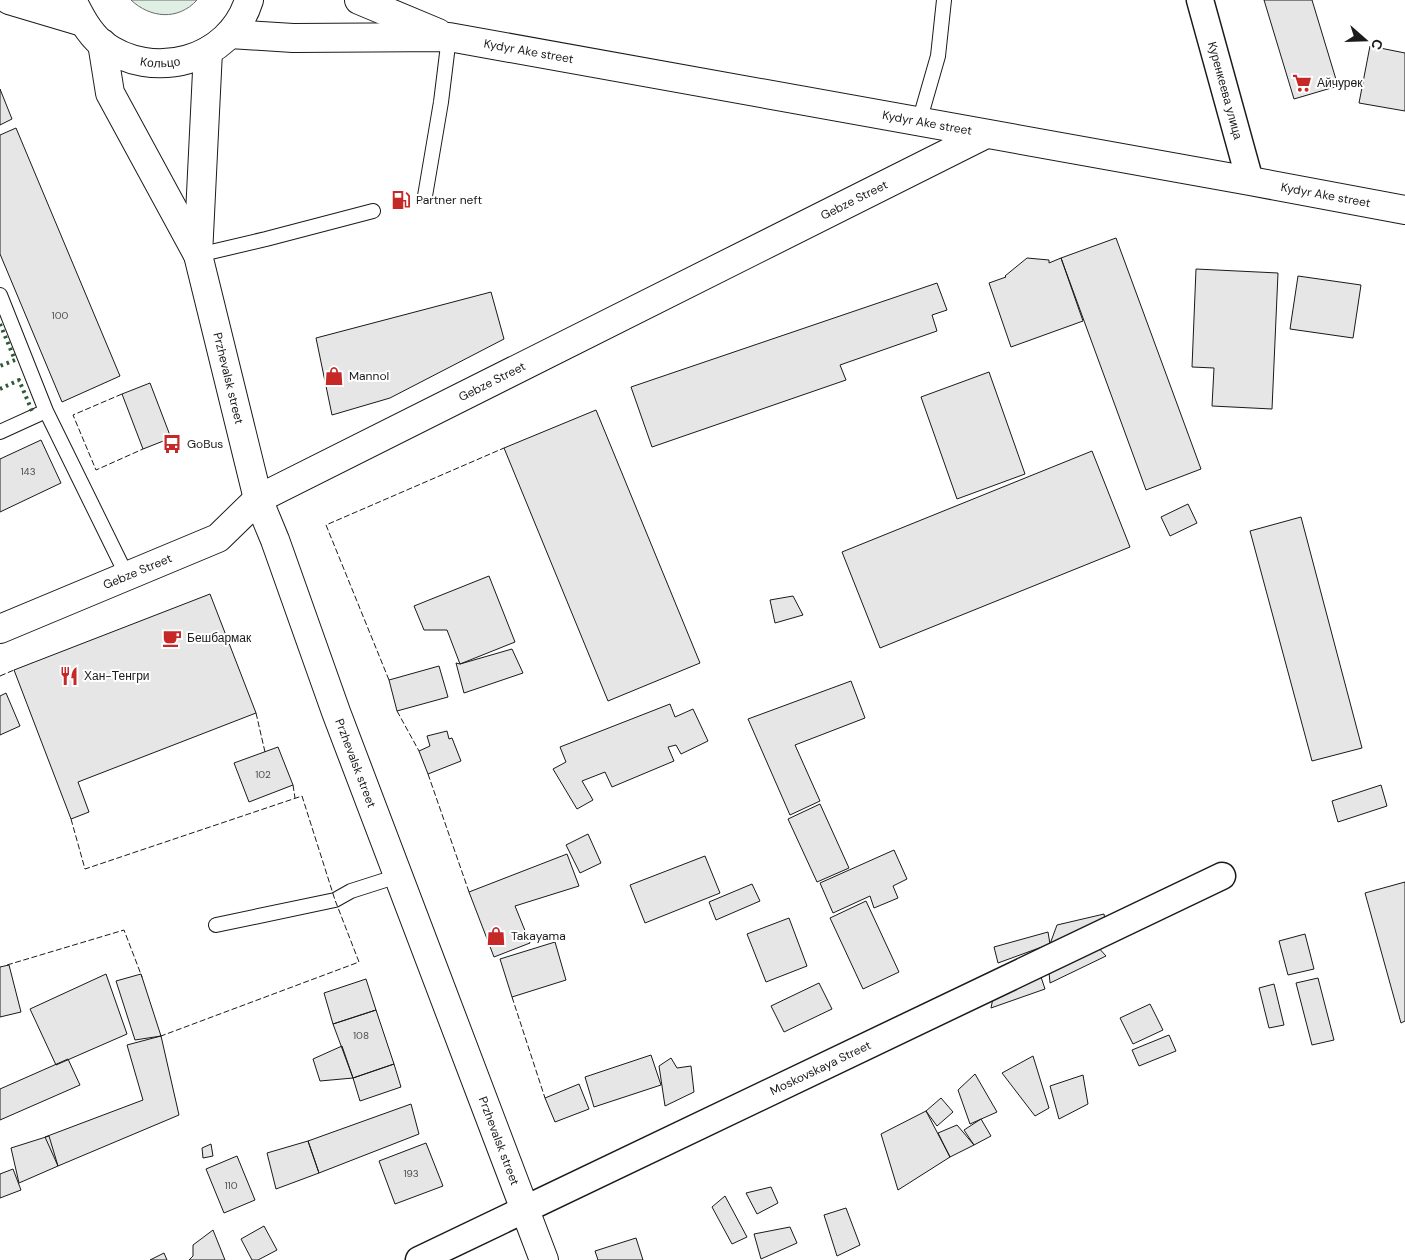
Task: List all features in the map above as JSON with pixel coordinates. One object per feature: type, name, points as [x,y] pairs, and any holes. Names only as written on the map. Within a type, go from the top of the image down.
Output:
[{"type":"main road","points":[[9,0],[78,11]]},
{"type":"main road","name":"Кольцо","points":[[78,11],[102,43],[127,58],[154,64],[182,62],[208,51],[230,34],[246,10],[249,0]]},
{"type":"main road","name":"Kydyr Ake street","points":[[359,0],[449,37]]},
{"type":"main road","name":"Kydyr Ake street","points":[[230,34],[293,38],[449,37],[1405,210]]},
{"type":"main road","name":"Przhevalsk street","points":[[102,43],[110,93],[198,255],[258,499],[275,540],[336,712],[544,1260]]},
{"type":"main road","name":"Przhevalsk street","points":[[198,255],[208,51]]},
{"type":"main road","name":"Gebze Street","points":[[0,629],[218,538],[258,499],[986,134]]},
{"type":"street","name":"Куренкеева улица","points":[[1200,0],[1250,181]]},
{"type":"street","name":"Moskovskaya Street","points":[[419,1260],[1222,876]]},
{"type":"lane","points":[[919,122],[938,56],[944,0]]},
{"type":"lane","points":[[425,196],[441,102],[449,37]]},
{"type":"lane","points":[[198,255],[373,211]]},
{"type":"lane","points":[[0,295],[46,411],[127,576]]},
{"type":"lane","points":[[0,432],[46,411]]},
{"type":"lane","points":[[216,925],[334,900],[350,891],[398,876]]},
{"type":"green space","points":[[131,0],[197,0],[181,11],[164,15],[147,11]]},
{"type":"building","points":[[1264,0],[1312,0],[1338,86],[1294,99]]},
{"type":"building","points":[[1370,46],[1405,53],[1405,111],[1359,103]]},
{"type":"building","points":[[0,89],[12,119],[0,125]]},
{"type":"building","points":[[16,128],[120,376],[62,402],[0,254],[0,135]]},
{"type":"building","points":[[1116,238],[1201,469],[1146,490],[1061,258]]},
{"type":"building","points":[[1027,258],[1049,260],[1049,263],[1061,258],[1083,321],[1011,347],[989,283],[1006,277]]},
{"type":"building","points":[[1196,269],[1278,273],[1272,409],[1212,406],[1214,368],[1192,367]]},
{"type":"building","points":[[1298,276],[1361,285],[1353,338],[1290,329]]},
{"type":"building","points":[[937,283],[947,310],[932,315],[937,331],[840,365],[846,380],[652,447],[631,387]]},
{"type":"building","points":[[491,292],[504,339],[390,398],[332,415],[316,338]]},
{"type":"building","points":[[989,372],[1025,474],[957,499],[921,397]]},
{"type":"building","points":[[150,383],[171,438],[143,449],[122,394]]},
{"type":"building","points":[[596,410],[700,663],[608,701],[504,448]]},
{"type":"building","points":[[41,440],[61,483],[0,512],[0,459]]},
{"type":"building","points":[[1092,451],[1130,547],[880,648],[842,552]]},
{"type":"building","points":[[1188,504],[1197,523],[1170,536],[1161,517]]},
{"type":"building","points":[[1301,517],[1362,748],[1312,761],[1250,531]]},
{"type":"building","points":[[489,576],[515,642],[460,664],[447,630],[424,630],[414,606]]},
{"type":"building","points":[[210,594],[256,713],[78,782],[89,812],[71,819],[14,670]]},
{"type":"building","points":[[793,596],[803,615],[775,623],[770,600]]},
{"type":"building","points":[[512,649],[523,673],[464,693],[456,663],[460,664]]},
{"type":"building","points":[[439,666],[448,697],[397,711],[389,680]]},
{"type":"building","points":[[851,681],[865,718],[795,745],[820,801],[790,815],[748,719]]},
{"type":"building","points":[[6,693],[20,726],[0,735],[0,696]]},
{"type":"building","points":[[670,704],[675,717],[693,709],[708,741],[681,754],[676,745],[668,747],[674,761],[612,787],[605,772],[582,781],[593,800],[577,809],[553,769],[566,762],[560,747]]},
{"type":"building","points":[[447,731],[449,739],[452,738],[461,761],[428,774],[419,751],[430,746],[427,736]]},
{"type":"building","points":[[278,747],[293,785],[249,802],[234,763]]},
{"type":"building","points":[[1381,785],[1387,806],[1338,822],[1332,801]]},
{"type":"building","points":[[820,804],[849,868],[817,882],[788,819]]},
{"type":"building","points":[[588,834],[601,863],[580,873],[566,845]]},
{"type":"building","points":[[894,850],[907,879],[893,886],[898,898],[874,908],[870,896],[833,913],[820,883]]},
{"type":"building","points":[[567,854],[579,886],[515,906],[530,943],[494,957],[469,892]]},
{"type":"building","points":[[705,856],[720,893],[645,923],[630,885]]},
{"type":"building","points":[[1405,882],[1405,1021],[1401,1023],[1365,893]]},
{"type":"building","points":[[752,884],[760,901],[716,920],[709,902]]},
{"type":"building","points":[[866,901],[899,972],[863,989],[830,918]]},
{"type":"building","points":[[1104,914],[1107,931],[1050,944],[1057,925]]},
{"type":"building","points":[[789,918],[807,966],[766,982],[747,934]]},
{"type":"building","points":[[1048,932],[1050,944],[998,963],[994,947]]},
{"type":"building","points":[[1305,934],[1314,969],[1288,975],[1279,941]]},
{"type":"building","points":[[555,942],[566,980],[512,997],[500,959]]},
{"type":"building","points":[[1097,946],[1106,956],[1050,983],[1049,972]]},
{"type":"building","points":[[9,965],[21,1012],[0,1017],[0,967]]},
{"type":"building","points":[[106,974],[127,1034],[56,1065],[30,1009]]},
{"type":"building","points":[[141,974],[161,1036],[135,1040],[116,981]]},
{"type":"building","points":[[1041,977],[1045,989],[991,1008],[994,993]]},
{"type":"building","points":[[1318,978],[1334,1040],[1312,1045],[1296,983]]},
{"type":"building","points":[[366,979],[376,1010],[333,1024],[324,993]]},
{"type":"building","points":[[819,983],[832,1009],[784,1032],[771,1006]]},
{"type":"building","points":[[1274,984],[1284,1025],[1269,1028],[1259,988]]},
{"type":"building","points":[[1150,1004],[1163,1030],[1133,1044],[1120,1018]]},
{"type":"building","points":[[376,1010],[394,1064],[353,1078],[333,1024]]},
{"type":"building","points":[[1169,1035],[1176,1051],[1139,1066],[1132,1050]]},
{"type":"building","points":[[161,1036],[179,1115],[58,1166],[45,1137],[143,1100],[127,1045]]},
{"type":"building","points":[[342,1046],[353,1078],[320,1081],[313,1059]]},
{"type":"building","points":[[651,1055],[661,1085],[594,1107],[585,1077]]},
{"type":"building","points":[[1033,1056],[1049,1108],[1035,1116],[1002,1073]]},
{"type":"building","points":[[671,1058],[677,1068],[691,1066],[694,1092],[665,1106],[659,1066]]},
{"type":"building","points":[[68,1059],[80,1085],[0,1120],[0,1089]]},
{"type":"building","points":[[394,1064],[401,1087],[360,1101],[353,1078]]},
{"type":"building","points":[[975,1074],[997,1112],[970,1124],[958,1090]]},
{"type":"building","points":[[1083,1075],[1088,1104],[1059,1119],[1050,1086]]},
{"type":"building","points":[[579,1084],[589,1109],[555,1122],[545,1098]]},
{"type":"building","points":[[941,1098],[953,1112],[937,1126],[926,1111]]},
{"type":"building","points":[[411,1104],[419,1134],[319,1173],[308,1141]]},
{"type":"building","points":[[926,1111],[950,1157],[898,1190],[881,1134]]},
{"type":"building","points":[[981,1119],[991,1136],[974,1145],[964,1130]]},
{"type":"building","points":[[957,1125],[974,1145],[950,1157],[938,1133]]},
{"type":"building","points":[[49,1136],[58,1166],[19,1183],[11,1148]]},
{"type":"building","points":[[308,1141],[319,1173],[276,1189],[267,1153]]},
{"type":"building","points":[[426,1143],[443,1186],[395,1204],[379,1161]]},
{"type":"building","points":[[211,1144],[213,1156],[203,1158],[202,1148]]},
{"type":"building","points":[[237,1156],[255,1200],[224,1213],[206,1169]]},
{"type":"building","points":[[13,1169],[21,1190],[0,1198],[0,1174]]},
{"type":"building","points":[[771,1187],[778,1203],[757,1214],[746,1193]]},
{"type":"building","points":[[725,1196],[747,1237],[732,1244],[712,1207]]},
{"type":"building","points":[[846,1208],[860,1245],[837,1256],[824,1215]]},
{"type":"building","points":[[264,1226],[277,1250],[258,1260],[252,1260],[241,1239]]},
{"type":"building","points":[[790,1227],[797,1243],[761,1259],[754,1234]]},
{"type":"building","points":[[213,1230],[225,1260],[189,1260],[193,1256],[193,1245]]},
{"type":"building","points":[[636,1238],[643,1260],[598,1260],[595,1251]]},
{"type":"building","points":[[164,1253],[167,1260],[150,1260]]},
{"type":"hedge","points":[[0,324],[15,360],[0,366]]},
{"type":"hedge","points":[[0,389],[19,380],[32,411],[30,412]]},
{"type":"fence","points":[[122,394],[73,415],[96,470],[143,449]]},
{"type":"fence","points":[[389,680],[326,525],[504,448]]},
{"type":"fence","points":[[0,676],[14,670]]},
{"type":"fence","points":[[397,711],[419,751]]},
{"type":"fence","points":[[256,713],[265,752]]},
{"type":"fence","points":[[428,774],[469,892]]},
{"type":"fence","points":[[293,785],[295,798]]},
{"type":"fence","points":[[71,819],[85,869],[302,796],[335,900],[359,962],[161,1036],[160,1034]]},
{"type":"fence","points":[[7,965],[124,930],[142,977]]},
{"type":"fence","points":[[512,997],[545,1098]]},
{"type":"place","name":"Айчурөк","points":[[1302,83]]},
{"type":"place","name":"Partner neft","points":[[401,200]]},
{"type":"place","name":"Mannol","points":[[334,376]]},
{"type":"place","name":"GoBus","points":[[172,444]]},
{"type":"place","name":"Бешбармак","points":[[172,638]]},
{"type":"place","name":"Хан-Тенгри","points":[[69,676]]},
{"type":"place","name":"Takayama","points":[[496,936]]}]
